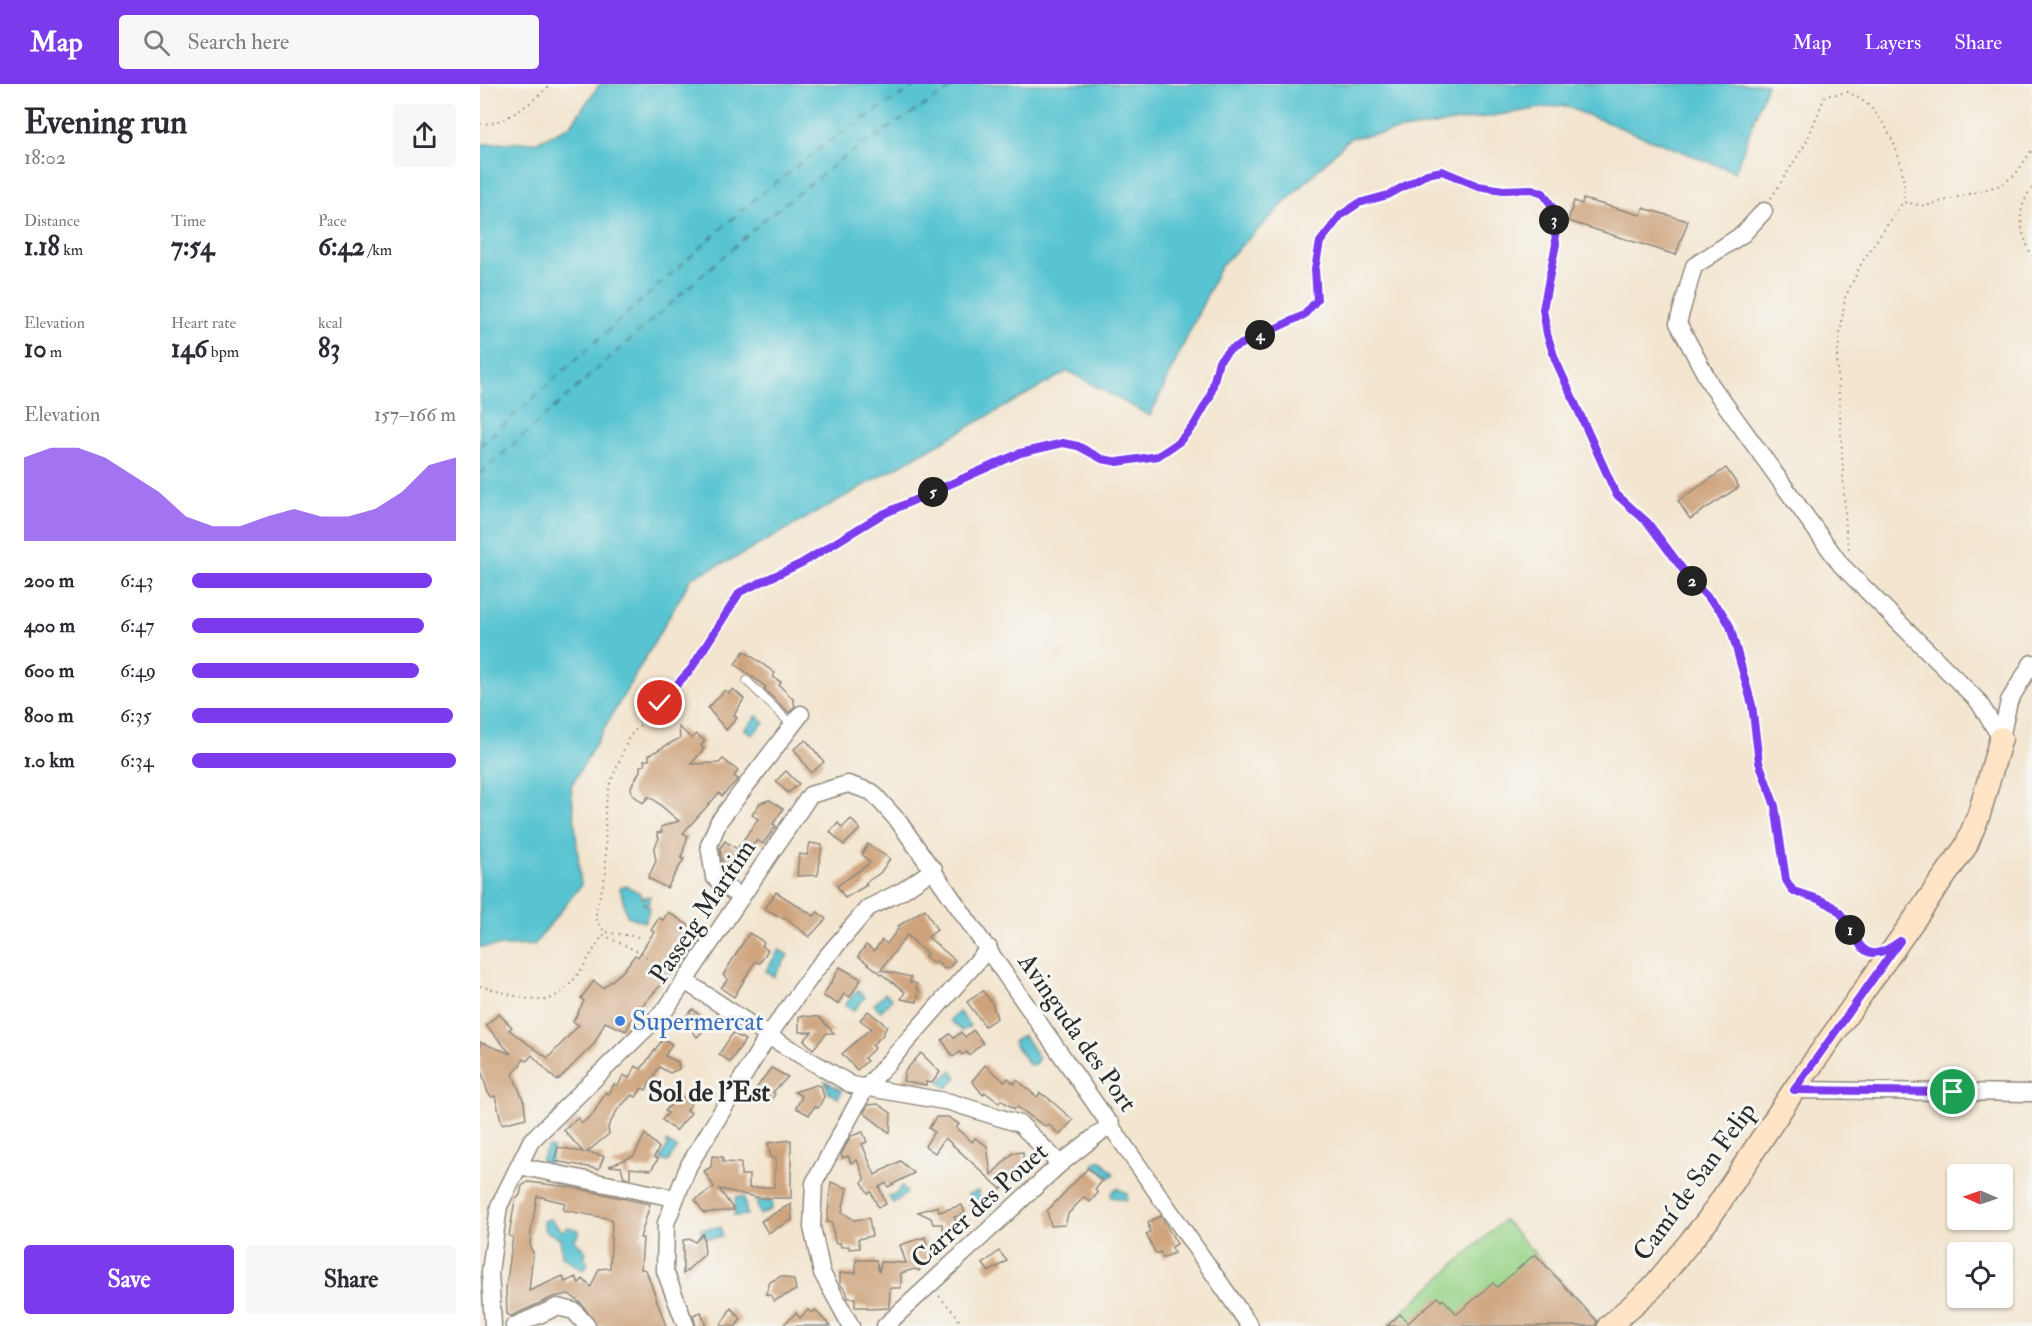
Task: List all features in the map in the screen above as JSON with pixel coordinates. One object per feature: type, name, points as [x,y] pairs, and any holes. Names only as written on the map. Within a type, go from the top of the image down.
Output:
[{"type":"street","points":[[1764,211],[1743,234],[1694,266],[1678,323],[1711,385],[1841,565],[1978,701],[2001,738]]},
{"type":"street","points":[[2001,738],[2009,701],[2032,663]]},
{"type":"street","points":[[741,898],[714,877],[709,845],[719,821],[796,719]]},
{"type":"street","name":"Camí de San Felip","points":[[1609,1326],[1652,1288],[1708,1220],[1794,1090],[1966,846],[1979,814],[2001,738]]},
{"type":"street","name":"Passeig Marítim","points":[[493,1326],[489,1272],[499,1206],[531,1141],[666,1009],[810,795],[848,784]]},
{"type":"street","name":"Avinguda des Port","points":[[848,784],[872,792],[899,822],[934,869],[1250,1326]]},
{"type":"street","points":[[686,1326],[665,1271],[666,1223],[689,1165],[768,1036],[817,968],[868,908],[902,891],[934,869]]},
{"type":"street","points":[[851,1326],[822,1273],[812,1227],[813,1183],[865,1089],[989,948]]},
{"type":"street","points":[[685,981],[768,1036],[852,1085],[950,1102],[1020,1124],[1060,1164]]},
{"type":"street","points":[[1794,1090],[2032,1093]]},
{"type":"street","name":"Carrer des Pouet","points":[[885,1326],[1060,1164],[1111,1124]]},
{"type":"street","points":[[519,1166],[674,1198]]},
{"type":"street","points":[[514,1326],[557,1307],[574,1311],[587,1326]]},
{"type":"lane","points":[[747,681],[796,719]]},
{"type":"path","points":[[480,124],[492,125],[537,98],[551,84]]},
{"type":"path","points":[[1764,211],[1806,143],[1825,96],[1848,92],[1871,107],[1890,133],[1905,187],[1903,202],[1862,262],[1845,298],[1837,357],[1846,531],[1849,550]]},
{"type":"path","points":[[1903,202],[1925,206],[2001,185],[2015,175],[2032,150]]},
{"type":"path","points":[[638,937],[606,932],[596,921],[596,911],[606,873],[605,809],[610,784],[629,737],[691,669],[740,592],[802,563],[881,515],[1020,453],[1063,443],[1078,446],[1102,459],[1118,462],[1158,456],[1179,442],[1194,425],[1210,397],[1219,361],[1229,350],[1304,315],[1317,300],[1315,269],[1320,242],[1341,215],[1359,203],[1388,195],[1427,174],[1442,171],[1478,186],[1503,190],[1532,189],[1543,193],[1553,208],[1556,244],[1543,309],[1547,334],[1555,359],[1616,494],[1648,523],[1690,579],[1721,611],[1730,626],[1752,705],[1759,762],[1775,806],[1786,880],[1793,891],[1825,901],[1839,911],[1860,948],[1874,953]]},
{"type":"path","points":[[2032,188],[2023,200],[2020,226],[2032,256]]},
{"type":"path","points":[[480,986],[532,998],[548,999],[569,985],[603,935],[641,953],[685,981]]},
{"type":"path","points":[[929,1285],[957,1316],[961,1326]]},
{"type":"green space","points":[[1504,1220],[1599,1323],[1595,1326],[1387,1326]]},
{"type":"water","points":[[600,84],[1767,84],[1735,172],[1562,105],[1350,138],[1220,267],[1150,416],[1068,371],[739,556],[692,577],[571,786],[581,885],[534,945],[480,947],[480,144],[537,142],[570,126]]},
{"type":"water","points":[[757,716],[764,722],[752,735],[745,729]]},
{"type":"water","points":[[626,886],[640,893],[642,898],[650,896],[649,903],[642,903],[650,907],[645,922],[627,916],[620,888]]},
{"type":"water","points":[[779,950],[788,955],[774,977],[766,971]]},
{"type":"water","points":[[858,990],[865,997],[853,1011],[845,1005]]},
{"type":"water","points":[[885,993],[892,999],[881,1011],[874,1005]]},
{"type":"water","points":[[959,1012],[970,1026],[962,1031],[950,1020]]},
{"type":"water","points":[[1023,1035],[1039,1058],[1035,1064],[1029,1065],[1013,1042]]},
{"type":"water","points":[[951,1071],[957,1077],[947,1088],[939,1082]]},
{"type":"water","points":[[825,1081],[842,1091],[838,1098],[828,1092]]},
{"type":"water","points":[[666,1142],[677,1148],[668,1162],[660,1159],[667,1147]]},
{"type":"water","points":[[548,1147],[553,1148],[550,1164],[540,1161]]},
{"type":"water","points":[[1097,1161],[1102,1161],[1114,1174],[1109,1178],[1093,1165]]},
{"type":"water","points":[[902,1186],[907,1193],[893,1203],[888,1196],[896,1194]]},
{"type":"water","points":[[1117,1188],[1127,1194],[1127,1200],[1111,1197],[1112,1192]]},
{"type":"water","points":[[978,1191],[983,1209],[972,1212],[968,1194]]},
{"type":"water","points":[[736,1197],[744,1197],[747,1215],[734,1216]]},
{"type":"water","points":[[756,1201],[772,1201],[772,1209],[760,1215]]},
{"type":"water","points":[[550,1219],[562,1231],[568,1227],[579,1230],[579,1235],[574,1239],[586,1252],[584,1258],[588,1264],[583,1270],[562,1256],[560,1238],[545,1231],[543,1221]]},
{"type":"water","points":[[721,1227],[722,1237],[707,1238],[701,1233],[701,1229]]},
{"type":"building","points":[[1583,199],[1641,215],[1643,208],[1688,221],[1676,255],[1568,221],[1574,201],[1582,204]]},
{"type":"building","points":[[1726,468],[1739,487],[1690,519],[1678,501]]},
{"type":"building","points":[[744,651],[775,673],[773,677],[781,682],[779,685],[793,699],[795,706],[789,713],[764,689],[766,687],[735,664]]},
{"type":"building","points":[[733,689],[744,699],[734,715],[737,718],[726,730],[708,708],[725,690],[729,693]]},
{"type":"building","points":[[679,727],[692,739],[696,734],[705,741],[701,746],[704,749],[691,764],[719,763],[723,759],[738,771],[734,776],[738,779],[722,796],[719,793],[683,833],[688,836],[681,858],[684,859],[667,888],[648,878],[656,861],[654,849],[659,838],[657,833],[662,832],[661,827],[679,821],[653,799],[648,797],[643,803],[632,794],[631,787],[640,771],[640,766],[645,765],[644,760],[649,760],[649,755],[680,738]]},
{"type":"building","points":[[806,740],[824,762],[811,773],[794,749]]},
{"type":"building","points":[[786,771],[799,784],[788,793],[776,781]]},
{"type":"building","points":[[770,800],[783,809],[773,824],[776,826],[763,844],[757,840],[734,873],[723,866],[720,848],[725,841],[737,849],[758,819],[752,815],[760,803]]},
{"type":"building","points":[[851,819],[860,829],[844,845],[830,832],[838,823],[842,828]]},
{"type":"building","points":[[810,843],[822,845],[818,875],[797,876],[799,854],[807,855]]},
{"type":"building","points":[[868,844],[890,859],[880,873],[865,883],[867,885],[845,898],[837,886],[870,863],[862,854]]},
{"type":"building","points":[[776,892],[814,916],[818,912],[826,919],[809,937],[785,917],[784,919],[765,909]]},
{"type":"building","points":[[925,909],[937,930],[928,937],[955,960],[949,968],[944,969],[936,961],[934,964],[907,935],[881,970],[911,977],[910,982],[917,984],[916,989],[919,990],[917,1002],[901,999],[905,992],[858,956],[866,945],[874,951],[882,940],[887,944],[899,928],[898,926]]},
{"type":"building","points":[[668,912],[696,930],[693,936],[700,940],[681,968],[678,966],[641,1007],[639,1005],[626,1031],[605,1022],[594,1044],[559,1079],[556,1080],[532,1055],[527,1061],[524,1059],[513,1074],[524,1102],[526,1118],[502,1124],[495,1096],[492,1097],[488,1093],[480,1066],[480,1042],[511,1054],[486,1025],[499,1014],[512,1027],[509,1030],[548,1058],[579,1025],[573,1022],[584,1001],[581,998],[594,981],[603,988],[623,971],[635,955],[638,957],[654,932],[651,930],[659,918],[663,920]]},
{"type":"building","points":[[749,933],[761,940],[764,943],[762,946],[768,950],[760,963],[755,962],[734,997],[721,988],[728,979],[723,975]]},
{"type":"building","points":[[840,967],[861,979],[850,997],[844,994],[838,1004],[823,996]]},
{"type":"building","points":[[983,991],[992,1003],[997,1018],[985,1026],[967,1002]]},
{"type":"building","points":[[693,1009],[709,1025],[697,1037],[683,1019]]},
{"type":"building","points":[[868,1011],[887,1026],[882,1036],[872,1045],[875,1048],[864,1058],[867,1061],[857,1070],[842,1054],[871,1028],[860,1020]]},
{"type":"building","points":[[799,1016],[819,1017],[834,1033],[827,1033],[813,1049],[804,1040],[812,1032],[799,1032]]},
{"type":"building","points":[[973,1030],[983,1043],[969,1055],[967,1052],[962,1055],[960,1052],[953,1057],[942,1040],[950,1034],[954,1038],[961,1032],[965,1037]]},
{"type":"building","points":[[733,1033],[745,1040],[730,1062],[719,1054]]},
{"type":"building","points":[[663,1039],[672,1044],[665,1056],[678,1062],[679,1069],[670,1073],[659,1067],[646,1090],[642,1088],[636,1097],[632,1095],[618,1109],[608,1127],[609,1134],[587,1152],[604,1156],[599,1169],[554,1161],[558,1147],[583,1152],[564,1130],[578,1118],[582,1123],[593,1114],[606,1092],[609,1094],[614,1084],[618,1086],[623,1075],[629,1078],[635,1066],[641,1069]]},
{"type":"building","points":[[921,1053],[940,1072],[932,1083],[926,1082],[926,1085],[903,1081],[905,1071]]},
{"type":"building","points":[[985,1065],[1005,1082],[1008,1078],[1014,1084],[1017,1080],[1037,1097],[1040,1093],[1047,1097],[1073,1120],[1060,1135],[1048,1124],[1045,1126],[1017,1107],[1015,1109],[1001,1100],[999,1103],[985,1092],[983,1095],[972,1081]]},
{"type":"building","points":[[771,1068],[788,1077],[773,1092],[775,1094],[770,1103],[763,1099],[760,1104],[750,1097]]},
{"type":"building","points":[[816,1085],[821,1086],[824,1097],[818,1108],[814,1107],[809,1115],[796,1108],[802,1096],[794,1092]]},
{"type":"building","points":[[679,1095],[691,1104],[687,1110],[691,1113],[676,1131],[662,1120],[668,1113],[665,1111]]},
{"type":"building","points":[[878,1104],[891,1113],[890,1133],[864,1113],[868,1105]]},
{"type":"building","points":[[936,1117],[948,1117],[959,1124],[956,1128],[972,1142],[975,1138],[987,1146],[991,1175],[1013,1153],[1023,1152],[1024,1169],[1001,1189],[945,1138],[935,1153],[925,1146],[934,1132],[929,1128]]},
{"type":"building","points":[[863,1132],[867,1142],[862,1144],[875,1175],[900,1161],[914,1173],[888,1187],[886,1183],[879,1187],[886,1204],[878,1207],[871,1192],[868,1193],[862,1182],[865,1180],[857,1160],[851,1163],[848,1156],[843,1158],[841,1155],[851,1136]]},
{"type":"building","points":[[645,1134],[659,1148],[654,1157],[658,1159],[651,1170],[630,1168],[630,1178],[624,1177],[621,1167],[609,1166],[634,1156]]},
{"type":"building","points":[[791,1140],[791,1198],[760,1198],[719,1189],[734,1210],[704,1213],[695,1200],[714,1187],[704,1171],[711,1167],[712,1156],[723,1157],[723,1162],[741,1163],[741,1175],[749,1175],[749,1188],[774,1187],[776,1158],[771,1158],[768,1143]]},
{"type":"building","points":[[1088,1168],[1102,1181],[1095,1190],[1098,1193],[1090,1202],[1084,1197],[1068,1214],[1065,1225],[1051,1226],[1047,1211]]},
{"type":"building","points":[[528,1182],[569,1187],[650,1204],[640,1238],[643,1238],[641,1269],[646,1270],[666,1326],[597,1326],[582,1304],[569,1294],[553,1297],[511,1316],[507,1314],[506,1288],[513,1237],[509,1236],[515,1200],[520,1195],[522,1186]],"holes":[[[537,1196],[565,1203],[563,1210],[612,1219],[610,1268],[599,1269],[591,1287],[583,1279],[579,1283],[576,1277],[565,1282],[563,1276],[529,1291],[533,1252],[530,1247],[531,1232]]]},
{"type":"building","points":[[831,1182],[847,1188],[842,1212],[854,1220],[869,1218],[872,1236],[858,1239],[860,1248],[849,1249],[849,1246],[841,1247],[840,1243],[835,1243],[832,1223],[827,1222]]},
{"type":"building","points":[[791,1204],[792,1220],[768,1233],[761,1221]]},
{"type":"building","points":[[962,1205],[965,1214],[954,1217],[958,1228],[944,1232],[942,1224],[933,1224],[931,1218],[918,1212],[938,1206],[939,1212]]},
{"type":"building","points":[[1161,1216],[1177,1244],[1172,1247],[1174,1253],[1163,1258],[1160,1252],[1156,1254],[1146,1234],[1150,1232],[1148,1222]]},
{"type":"building","points":[[703,1234],[705,1254],[683,1274],[683,1240],[691,1239],[695,1242]]},
{"type":"building","points":[[925,1237],[930,1258],[923,1263],[928,1265],[921,1267],[919,1271],[915,1269],[901,1273],[901,1288],[890,1288],[889,1308],[855,1307],[855,1298],[848,1298],[840,1284],[840,1273],[856,1273],[856,1260],[876,1260],[879,1272],[881,1262],[906,1263],[900,1245]]},
{"type":"building","points":[[999,1251],[1007,1261],[989,1272],[983,1264]]},
{"type":"building","points":[[1535,1254],[1597,1321],[1596,1326],[1387,1326],[1400,1314],[1408,1323],[1438,1297],[1441,1301],[1443,1299],[1457,1314],[1493,1283],[1497,1287]]},
{"type":"building","points":[[781,1276],[794,1280],[796,1290],[774,1301],[772,1296],[766,1294],[770,1282]]},
{"type":"building","points":[[731,1308],[741,1319],[736,1326],[720,1326]]},
{"type":"building","points":[[808,1310],[812,1313],[815,1310],[830,1326],[782,1326],[796,1313],[800,1318]]},
{"type":"building","points":[[701,1312],[706,1326],[696,1326],[693,1315]]},
{"type":"ferry route","points":[[480,446],[751,202],[831,140],[918,84]]},
{"type":"ferry route","points":[[480,474],[765,219],[844,157],[958,84]]},
{"type":"place","name":"Supermercat","points":[[620,1021]]},
{"type":"district","name":"Sol de l'Est","points":[[709,1092]]},
{"type":"route","points":[[660,703],[691,669],[740,592],[802,563],[881,515],[1020,453],[1063,443],[1078,446],[1102,459],[1118,462],[1158,456],[1179,442],[1194,425],[1210,397],[1219,361],[1229,350],[1304,315],[1317,300],[1315,269],[1320,242],[1341,215],[1359,203],[1388,195],[1427,174],[1442,171],[1478,186],[1503,190],[1532,189],[1543,193],[1553,208],[1556,244],[1543,309],[1547,334],[1555,359],[1616,494],[1648,523],[1690,579],[1721,611],[1730,626],[1752,705],[1759,762],[1775,806],[1786,880],[1793,891],[1825,901],[1839,911],[1860,948],[1874,953],[1888,949],[1900,941],[1794,1090],[1953,1092]]}]
